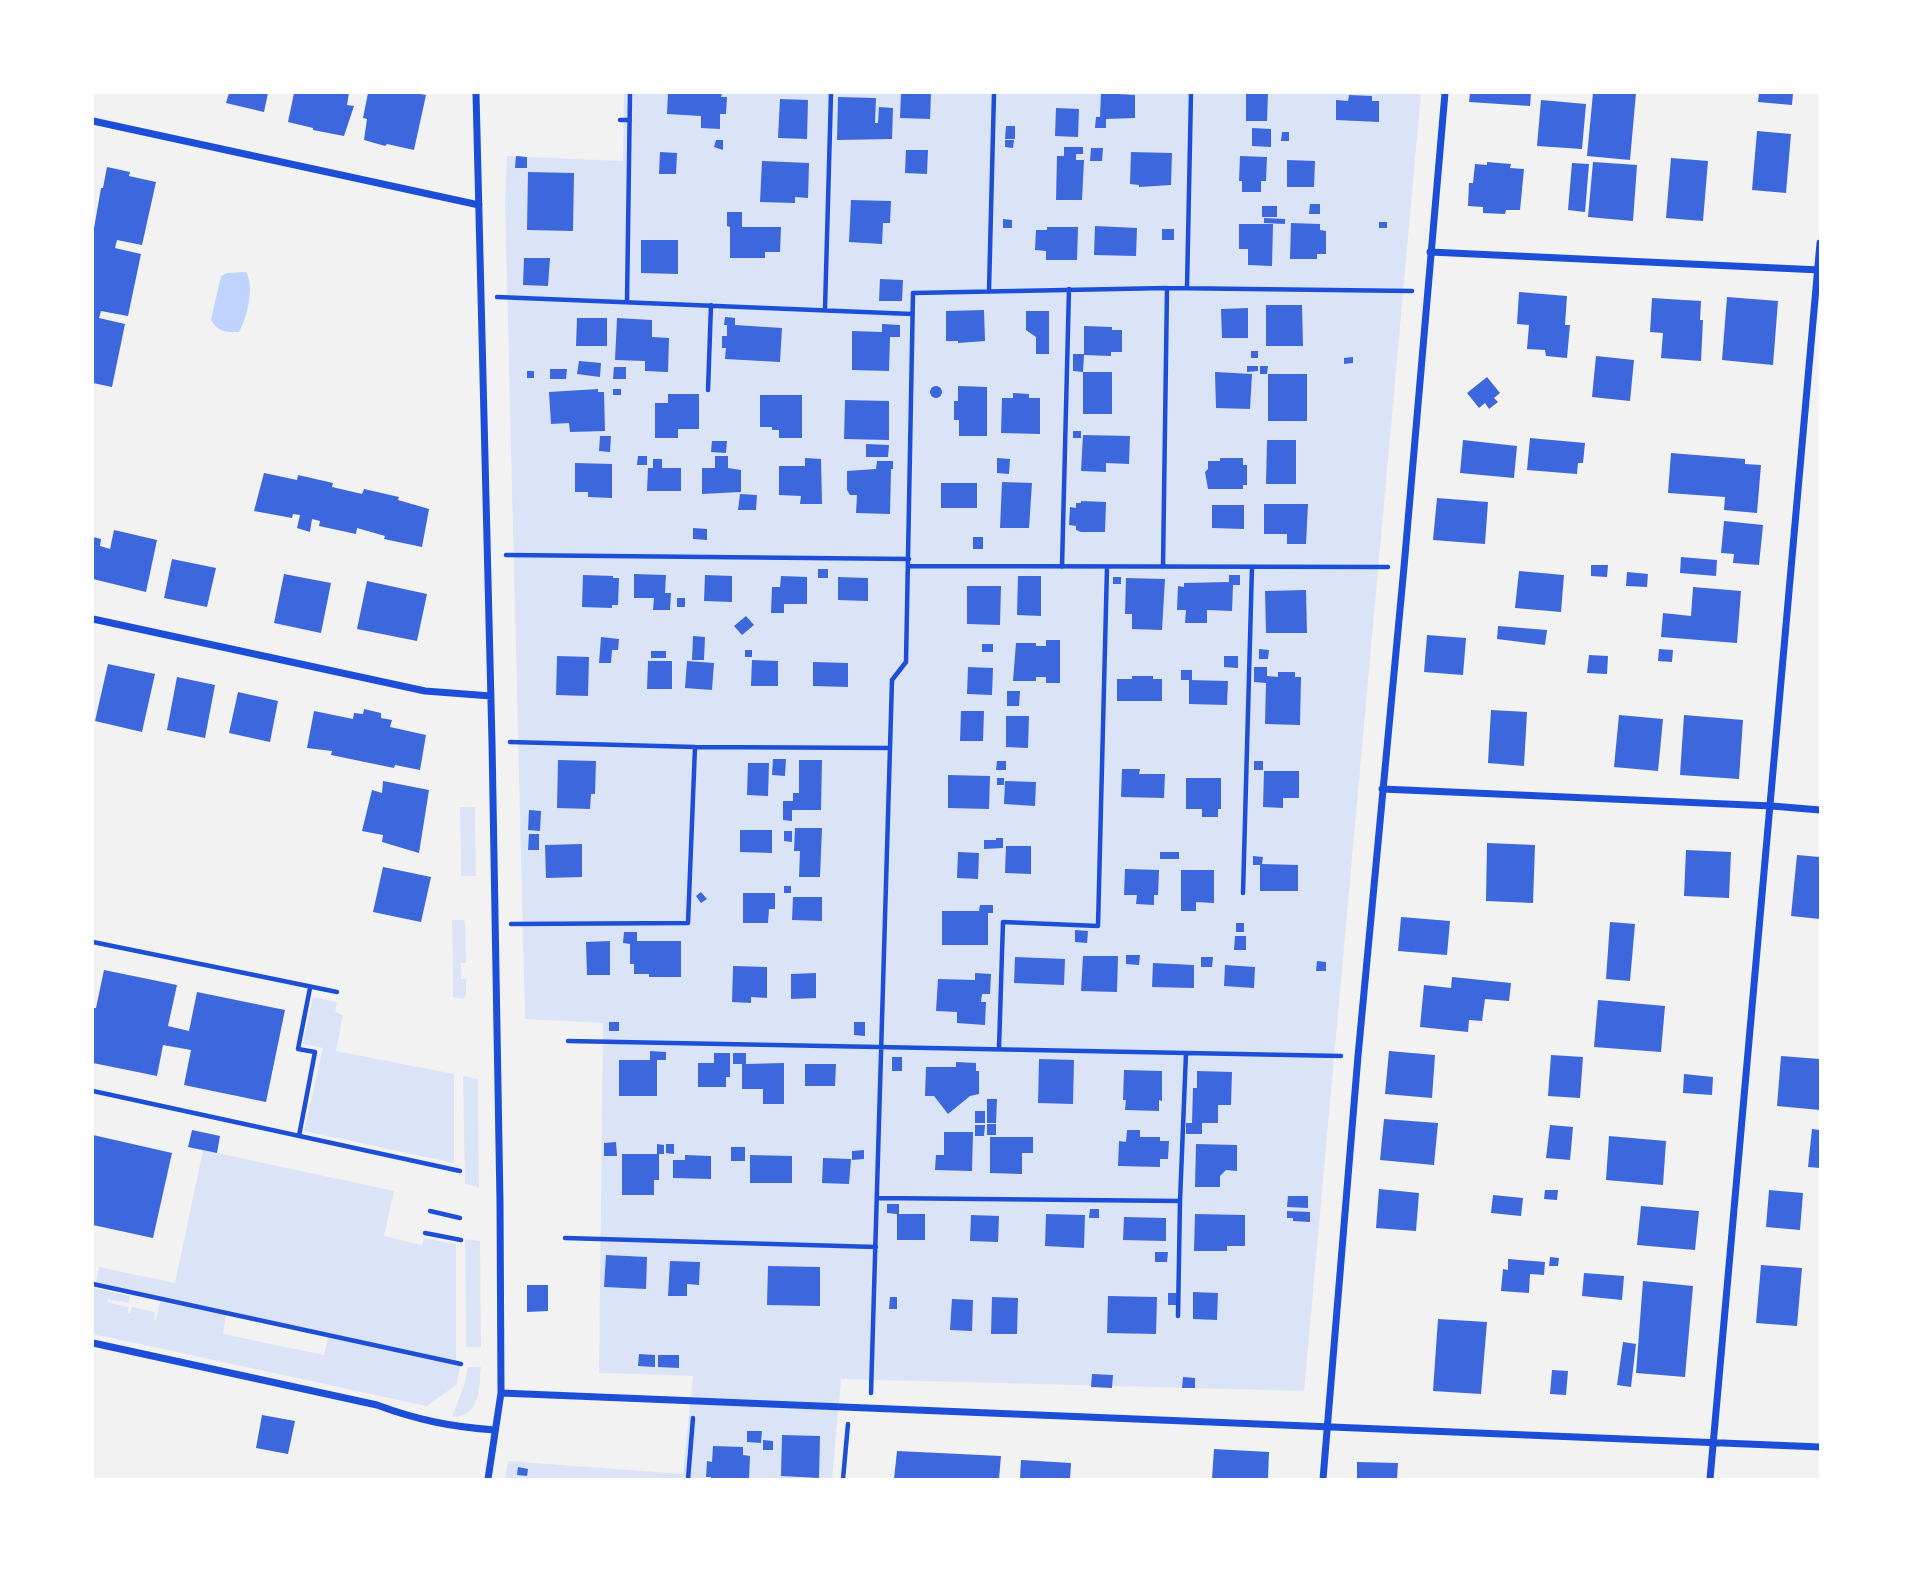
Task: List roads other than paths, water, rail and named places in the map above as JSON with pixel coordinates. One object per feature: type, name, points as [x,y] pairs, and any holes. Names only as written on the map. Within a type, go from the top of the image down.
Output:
[{"type":"street","points":[[476,93],[500,1188],[500,1392],[488,1479]]},
{"type":"street","points":[[1323,1479],[1358,1056],[1445,93]]},
{"type":"street","points":[[93,121],[479,205]]},
{"type":"street","points":[[1710,1479],[1820,243]]},
{"type":"street","points":[[1430,252],[1819,270]]},
{"type":"street","points":[[93,618],[425,691],[491,696]]},
{"type":"street","points":[[1382,789],[1820,810]]},
{"type":"street","points":[[93,1343],[377,1405],[413,1418],[495,1430]]},
{"type":"street","points":[[500,1392],[1820,1447]]},
{"type":"water","points":[[246,272],[250,293],[242,326],[239,332],[223,331],[211,320],[221,276]]}]
